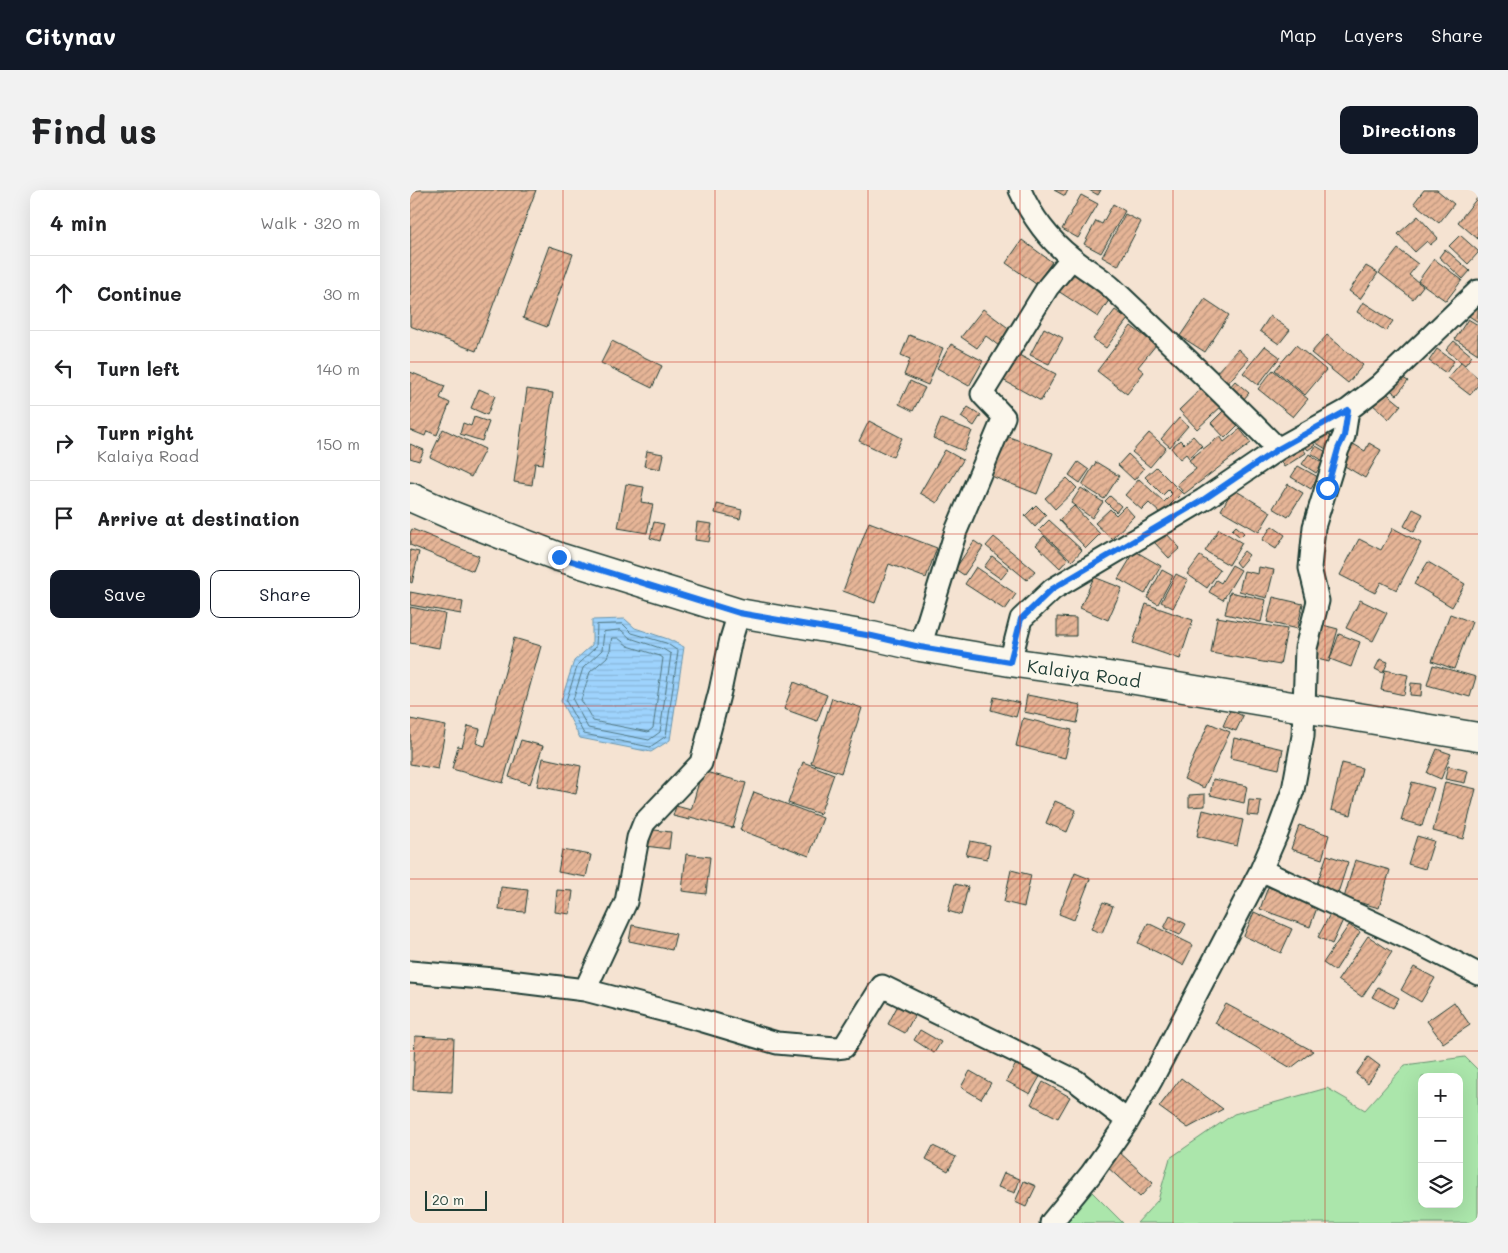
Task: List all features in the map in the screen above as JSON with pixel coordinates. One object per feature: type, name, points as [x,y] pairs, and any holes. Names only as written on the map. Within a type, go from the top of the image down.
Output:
[{"type":"main road","name":"Kalaiya Road","points":[[410,497],[559,557],[739,613],[872,636],[920,647],[1304,707],[1478,737]]},
{"type":"street","points":[[1020,190],[1024,200],[1051,240],[1109,286],[1236,406],[1278,449]]},
{"type":"street","points":[[920,647],[956,531],[1004,417],[982,394],[1048,287],[1072,258]]},
{"type":"street","points":[[1010,662],[1021,619],[1052,589],[1203,500],[1278,449],[1348,410],[1378,386],[1478,291]]},
{"type":"street","points":[[1051,1223],[1091,1174],[1128,1121],[1152,1079],[1261,870],[1293,790],[1303,736],[1306,648],[1318,601],[1310,568],[1314,527],[1338,449],[1344,436],[1348,410]]},
{"type":"street","points":[[585,990],[626,902],[638,838],[644,823],[701,764],[739,613]]},
{"type":"street","points":[[1261,870],[1478,974]]},
{"type":"street","points":[[410,972],[494,979],[585,990],[700,1020],[777,1043],[836,1048],[844,1047],[882,986],[1076,1081],[1128,1121]]},
{"type":"green space","points":[[1465,1057],[1478,1070],[1478,1223],[1137,1223],[1158,1200],[1170,1158],[1234,1114],[1327,1088],[1365,1110],[1405,1065]]},
{"type":"green space","points":[[1090,1190],[1123,1223],[1063,1223]]},
{"type":"water","points":[[625,619],[635,628],[668,639],[684,647],[670,740],[651,752],[580,738],[561,701],[574,661],[592,645],[592,620]]},
{"type":"building","points":[[410,190],[536,190],[476,351],[410,326]]},
{"type":"building","points":[[1054,190],[1068,190],[1065,196]]},
{"type":"building","points":[[1089,190],[1101,190],[1098,195]]},
{"type":"building","points":[[1424,190],[1437,190],[1454,204],[1439,223],[1414,203]]},
{"type":"building","points":[[1081,195],[1098,204],[1078,238],[1062,229]]},
{"type":"building","points":[[1478,197],[1478,239],[1458,222]]},
{"type":"building","points":[[1113,204],[1125,211],[1101,253],[1084,244],[1096,221],[1102,224]]},
{"type":"building","points":[[1125,214],[1141,222],[1118,266],[1102,257]]},
{"type":"building","points":[[1418,216],[1438,238],[1430,245],[1427,241],[1415,252],[1398,234]]},
{"type":"building","points":[[1460,235],[1478,251],[1468,264],[1449,246]]},
{"type":"building","points":[[1022,240],[1052,262],[1036,284],[1006,263]]},
{"type":"building","points":[[549,246],[573,254],[547,327],[523,318]]},
{"type":"building","points":[[1398,249],[1418,264],[1409,275],[1423,286],[1413,299],[1379,273]]},
{"type":"building","points":[[1445,249],[1470,271],[1463,279],[1439,257]]},
{"type":"building","points":[[1434,259],[1462,280],[1446,301],[1418,281]]},
{"type":"building","points":[[1366,266],[1378,273],[1360,299],[1349,291]]},
{"type":"building","points":[[1072,270],[1115,291],[1098,317],[1058,291]]},
{"type":"building","points":[[1205,299],[1229,315],[1205,352],[1180,336]]},
{"type":"building","points":[[1363,302],[1393,321],[1386,331],[1357,312]]},
{"type":"building","points":[[1478,302],[1478,322],[1469,316]]},
{"type":"building","points":[[983,309],[1011,330],[999,346],[986,336],[977,348],[961,337]]},
{"type":"building","points":[[1115,310],[1128,319],[1106,348],[1093,339]]},
{"type":"building","points":[[1270,316],[1290,330],[1279,344],[1260,331]]},
{"type":"building","points":[[1468,319],[1478,325],[1478,354],[1455,339]]},
{"type":"building","points":[[1131,326],[1156,345],[1138,367],[1144,372],[1127,394],[1097,371]]},
{"type":"building","points":[[1044,328],[1063,338],[1049,364],[1030,355]]},
{"type":"building","points":[[909,335],[943,348],[928,385],[904,375],[910,359],[901,355]]},
{"type":"building","points":[[1327,335],[1363,365],[1348,383],[1311,353]]},
{"type":"building","points":[[612,341],[662,366],[652,388],[601,363]]},
{"type":"building","points":[[1454,341],[1472,356],[1465,365],[1446,350]]},
{"type":"building","points":[[951,344],[983,361],[969,386],[937,368]]},
{"type":"building","points":[[1296,345],[1326,370],[1305,395],[1275,370]]},
{"type":"building","points":[[1265,346],[1280,357],[1258,385],[1243,373]]},
{"type":"building","points":[[1238,349],[1249,359],[1226,385],[1214,375]]},
{"type":"building","points":[[1437,349],[1454,361],[1446,373],[1429,361]]},
{"type":"building","points":[[1015,353],[1056,374],[1041,401],[1001,379]]},
{"type":"building","points":[[1461,363],[1478,378],[1478,385],[1470,395],[1448,378]]},
{"type":"building","points":[[1273,370],[1308,399],[1293,417],[1258,389]]},
{"type":"building","points":[[410,372],[445,386],[440,398],[450,403],[437,435],[427,431],[425,436],[410,430]]},
{"type":"building","points":[[1400,376],[1408,381],[1397,395],[1389,389]]},
{"type":"building","points":[[910,381],[925,388],[913,411],[899,404]]},
{"type":"building","points":[[1235,381],[1249,393],[1243,400],[1229,388]]},
{"type":"building","points":[[1204,386],[1223,405],[1197,429],[1179,410]]},
{"type":"building","points":[[479,389],[495,396],[487,415],[471,408]]},
{"type":"building","points":[[527,389],[553,393],[543,464],[535,463],[532,485],[514,482]]},
{"type":"building","points":[[1384,391],[1401,405],[1389,419],[1372,404]]},
{"type":"building","points":[[968,407],[981,415],[974,426],[961,417]]},
{"type":"building","points":[[1224,410],[1238,425],[1225,438],[1211,423]]},
{"type":"building","points":[[474,417],[489,422],[482,441],[460,434],[463,423],[471,426]]},
{"type":"building","points":[[1179,418],[1188,426],[1170,447],[1161,439]]},
{"type":"building","points":[[941,419],[972,431],[964,451],[933,438]]},
{"type":"building","points":[[869,421],[902,438],[893,457],[859,441]]},
{"type":"building","points":[[443,429],[485,449],[471,477],[430,457]]},
{"type":"building","points":[[1240,429],[1251,443],[1184,494],[1177,484],[1196,469],[1189,460],[1220,436],[1224,442]]},
{"type":"building","points":[[1321,430],[1333,438],[1326,449],[1313,441]]},
{"type":"building","points":[[1149,433],[1166,448],[1150,467],[1132,452]]},
{"type":"building","points":[[1001,434],[1053,453],[1037,494],[986,474]]},
{"type":"building","points":[[1193,436],[1202,446],[1189,458],[1186,454],[1180,459],[1171,448],[1180,440],[1184,444]]},
{"type":"building","points":[[1310,438],[1315,445],[1308,450],[1303,444]]},
{"type":"building","points":[[1350,442],[1365,451],[1369,443],[1381,450],[1365,478],[1338,462]]},
{"type":"building","points":[[410,444],[424,450],[419,461],[410,458]]},
{"type":"building","points":[[1300,444],[1306,453],[1284,467],[1279,459]]},
{"type":"building","points":[[1316,446],[1328,453],[1323,461],[1311,453]]},
{"type":"building","points":[[945,450],[963,460],[937,503],[920,493]]},
{"type":"building","points":[[647,451],[663,454],[660,469],[644,466]]},
{"type":"building","points":[[1128,454],[1144,469],[1134,480],[1118,465]]},
{"type":"building","points":[[1309,454],[1323,463],[1316,473],[1302,464]]},
{"type":"building","points":[[1078,462],[1089,470],[1080,483],[1069,475]]},
{"type":"building","points":[[1096,462],[1119,476],[1104,499],[1082,485]]},
{"type":"building","points":[[1298,466],[1318,477],[1311,489],[1291,477]]},
{"type":"building","points":[[1156,467],[1182,493],[1161,514],[1149,503],[1142,510],[1125,495],[1139,479],[1164,502],[1172,494],[1168,490],[1163,495],[1145,477]]},
{"type":"building","points":[[1067,478],[1077,488],[1055,509],[1045,498]]},
{"type":"building","points":[[626,484],[644,487],[641,502],[653,504],[647,533],[618,528]]},
{"type":"building","points":[[1288,484],[1303,493],[1288,517],[1273,508]]},
{"type":"building","points":[[1081,488],[1103,502],[1092,518],[1071,503]]},
{"type":"building","points":[[1233,489],[1271,512],[1259,532],[1221,510]]},
{"type":"building","points":[[1110,496],[1121,506],[1116,512],[1105,501]]},
{"type":"building","points":[[717,504],[742,510],[740,519],[715,513]]},
{"type":"building","points":[[1036,505],[1046,515],[1035,527],[1025,516]]},
{"type":"building","points":[[1074,506],[1100,534],[1086,548],[1059,520]]},
{"type":"building","points":[[1125,506],[1134,516],[1112,539],[1095,523],[1110,509],[1116,515]]},
{"type":"building","points":[[1413,509],[1423,514],[1414,532],[1404,526]]},
{"type":"building","points":[[1049,520],[1082,550],[1072,561],[1039,530]]},
{"type":"building","points":[[654,522],[664,524],[660,541],[650,538]]},
{"type":"building","points":[[697,522],[712,524],[709,542],[695,540]]},
{"type":"building","points":[[869,522],[937,548],[926,578],[889,564],[875,603],[843,591]]},
{"type":"building","points":[[1236,526],[1244,533],[1240,537],[1232,530]]},
{"type":"building","points":[[1272,526],[1285,535],[1276,549],[1262,540]]},
{"type":"building","points":[[1393,528],[1421,543],[1397,590],[1381,582],[1375,593],[1340,575],[1359,539],[1381,550]]},
{"type":"building","points":[[412,529],[479,556],[473,571],[410,545]]},
{"type":"building","points":[[1219,529],[1242,543],[1229,565],[1205,551]]},
{"type":"building","points":[[1164,531],[1180,548],[1169,558],[1153,541]]},
{"type":"building","points":[[1044,536],[1068,559],[1060,568],[1036,545]]},
{"type":"building","points":[[994,537],[1035,571],[1027,580],[986,546]]},
{"type":"building","points":[[974,541],[983,547],[964,575],[955,569]]},
{"type":"building","points":[[410,550],[419,552],[412,583],[410,582]]},
{"type":"building","points":[[1135,551],[1161,566],[1145,594],[1118,579]]},
{"type":"building","points":[[1244,551],[1249,555],[1239,567],[1235,562]]},
{"type":"building","points":[[992,556],[1009,569],[1001,579],[984,567]]},
{"type":"building","points":[[1200,556],[1220,570],[1207,588],[1187,574]]},
{"type":"building","points":[[1428,562],[1465,584],[1452,607],[1414,584]]},
{"type":"building","points":[[1232,565],[1241,570],[1223,600],[1209,592],[1216,580],[1221,583]]},
{"type":"building","points":[[976,567],[1016,594],[1005,610],[965,584]]},
{"type":"building","points":[[1259,567],[1274,570],[1267,598],[1239,591],[1244,571],[1258,574]]},
{"type":"building","points":[[1162,570],[1173,576],[1158,604],[1147,598]]},
{"type":"building","points":[[1176,574],[1188,580],[1173,608],[1161,602]]},
{"type":"building","points":[[1094,577],[1122,588],[1108,620],[1080,608]]},
{"type":"building","points":[[410,592],[463,602],[461,614],[410,605]]},
{"type":"building","points":[[1230,592],[1266,600],[1261,622],[1225,614]]},
{"type":"building","points":[[1273,597],[1303,604],[1297,629],[1267,622]]},
{"type":"building","points":[[1360,600],[1387,613],[1373,641],[1346,628]]},
{"type":"building","points":[[1146,604],[1193,620],[1180,659],[1133,643]]},
{"type":"building","points":[[410,607],[445,614],[439,648],[410,643]]},
{"type":"building","points":[[1450,614],[1472,622],[1454,669],[1432,661]]},
{"type":"building","points":[[1057,617],[1076,618],[1076,636],[1057,636]]},
{"type":"building","points":[[1217,617],[1287,629],[1280,665],[1211,653]]},
{"type":"building","points":[[1319,624],[1338,629],[1329,662],[1310,657]]},
{"type":"building","points":[[1339,634],[1360,642],[1351,667],[1330,659]]},
{"type":"building","points":[[514,638],[541,646],[503,783],[452,769],[458,746],[462,747],[468,726],[480,729],[476,743],[485,746]]},
{"type":"building","points":[[1380,659],[1388,662],[1383,673],[1375,669]]},
{"type":"building","points":[[1433,665],[1476,677],[1470,697],[1427,685]]},
{"type":"building","points":[[1385,670],[1408,675],[1404,695],[1381,690]]},
{"type":"building","points":[[794,682],[827,695],[817,721],[784,709]]},
{"type":"building","points":[[1411,683],[1422,684],[1421,696],[1410,695]]},
{"type":"building","points":[[1027,695],[1081,705],[1077,723],[1024,712]]},
{"type":"building","points":[[994,697],[1020,703],[1016,717],[991,710]]},
{"type":"building","points":[[832,698],[862,708],[841,773],[811,763]]},
{"type":"building","points":[[1230,710],[1243,716],[1236,731],[1223,726]]},
{"type":"building","points":[[1023,718],[1072,730],[1065,758],[1016,746]]},
{"type":"building","points":[[410,719],[446,726],[438,769],[410,764]]},
{"type":"building","points":[[1209,723],[1230,732],[1204,788],[1184,779]]},
{"type":"building","points":[[1234,738],[1283,749],[1279,769],[1230,758]]},
{"type":"building","points":[[521,740],[543,746],[530,784],[509,777]]},
{"type":"building","points":[[1437,749],[1451,754],[1441,779],[1427,773]]},
{"type":"building","points":[[543,758],[581,766],[576,794],[537,786]]},
{"type":"building","points":[[803,762],[834,774],[820,814],[788,803]]},
{"type":"building","points":[[1342,763],[1362,768],[1351,815],[1331,810]]},
{"type":"building","points":[[1448,766],[1468,771],[1465,783],[1445,779]]},
{"type":"building","points":[[702,771],[746,783],[733,828],[690,817],[690,820],[673,816],[676,806],[691,810]]},
{"type":"building","points":[[1213,779],[1247,786],[1244,803],[1210,795]]},
{"type":"building","points":[[1412,782],[1434,788],[1422,826],[1401,820]]},
{"type":"building","points":[[1445,782],[1476,789],[1463,839],[1433,831]]},
{"type":"building","points":[[754,792],[823,818],[809,856],[740,830]]},
{"type":"building","points":[[1205,794],[1205,806],[1189,807],[1189,795]]},
{"type":"building","points":[[1249,800],[1261,801],[1259,816],[1247,815]]},
{"type":"building","points":[[1055,801],[1076,810],[1067,832],[1046,823]]},
{"type":"building","points":[[1203,810],[1243,820],[1237,846],[1197,836]]},
{"type":"building","points":[[1299,825],[1329,835],[1322,859],[1291,849]]},
{"type":"building","points":[[646,829],[671,832],[669,849],[645,846]]},
{"type":"building","points":[[1417,836],[1434,841],[1425,869],[1408,864]]},
{"type":"building","points":[[970,841],[990,845],[987,859],[966,855]]},
{"type":"building","points":[[562,850],[591,855],[586,877],[558,872]]},
{"type":"building","points":[[686,854],[710,857],[706,894],[682,891]]},
{"type":"building","points":[[1327,855],[1348,862],[1336,899],[1314,892]]},
{"type":"building","points":[[1355,860],[1390,870],[1379,908],[1344,898]]},
{"type":"building","points":[[1011,870],[1031,875],[1024,907],[1004,902]]},
{"type":"building","points":[[1075,873],[1090,879],[1074,920],[1059,914]]},
{"type":"building","points":[[955,884],[968,887],[961,915],[948,911]]},
{"type":"building","points":[[501,887],[528,890],[525,912],[499,910]]},
{"type":"building","points":[[1268,887],[1318,905],[1310,927],[1260,909]]},
{"type":"building","points":[[557,890],[573,891],[570,914],[555,912]]},
{"type":"building","points":[[1103,902],[1113,906],[1102,933],[1091,929]]},
{"type":"building","points":[[1254,912],[1292,929],[1281,953],[1244,936]]},
{"type":"building","points":[[1330,914],[1343,920],[1332,944],[1318,937]]},
{"type":"building","points":[[1170,916],[1186,924],[1180,935],[1164,928]]},
{"type":"building","points":[[1148,923],[1193,945],[1183,965],[1138,943]]},
{"type":"building","points":[[632,925],[676,934],[672,950],[629,941]]},
{"type":"building","points":[[1349,925],[1360,932],[1335,971],[1323,963]]},
{"type":"building","points":[[1368,936],[1392,952],[1362,997],[1338,980]]},
{"type":"building","points":[[1414,967],[1435,978],[1421,1002],[1401,990]]},
{"type":"building","points":[[1378,987],[1399,998],[1393,1008],[1372,997]]},
{"type":"building","points":[[1454,1002],[1470,1025],[1443,1043],[1427,1021]]},
{"type":"building","points":[[1226,1004],[1313,1051],[1291,1068],[1215,1023]]},
{"type":"building","points":[[898,1005],[915,1014],[905,1033],[888,1024]]},
{"type":"building","points":[[920,1030],[941,1042],[934,1053],[914,1040]]},
{"type":"building","points":[[415,1036],[454,1038],[452,1092],[413,1090]]},
{"type":"building","points":[[1368,1057],[1380,1066],[1368,1083],[1356,1074]]},
{"type":"building","points":[[1019,1059],[1042,1073],[1030,1094],[1006,1081]]},
{"type":"building","points":[[970,1071],[991,1083],[981,1099],[961,1087]]},
{"type":"building","points":[[1181,1078],[1223,1109],[1188,1128],[1159,1107]]},
{"type":"building","points":[[1043,1082],[1070,1097],[1058,1118],[1031,1104]]},
{"type":"building","points":[[933,1146],[956,1157],[948,1171],[926,1159]]},
{"type":"building","points":[[1118,1151],[1153,1183],[1140,1197],[1105,1165]]},
{"type":"building","points":[[1004,1173],[1020,1179],[1015,1193],[998,1187]]},
{"type":"building","points":[[1024,1181],[1036,1186],[1026,1207],[1015,1202]]},
{"type":"route","points":[[559,557],[739,613],[1010,662],[1021,619],[1052,589],[1203,500],[1278,449],[1348,410],[1344,436],[1338,449],[1327,488]]}]
